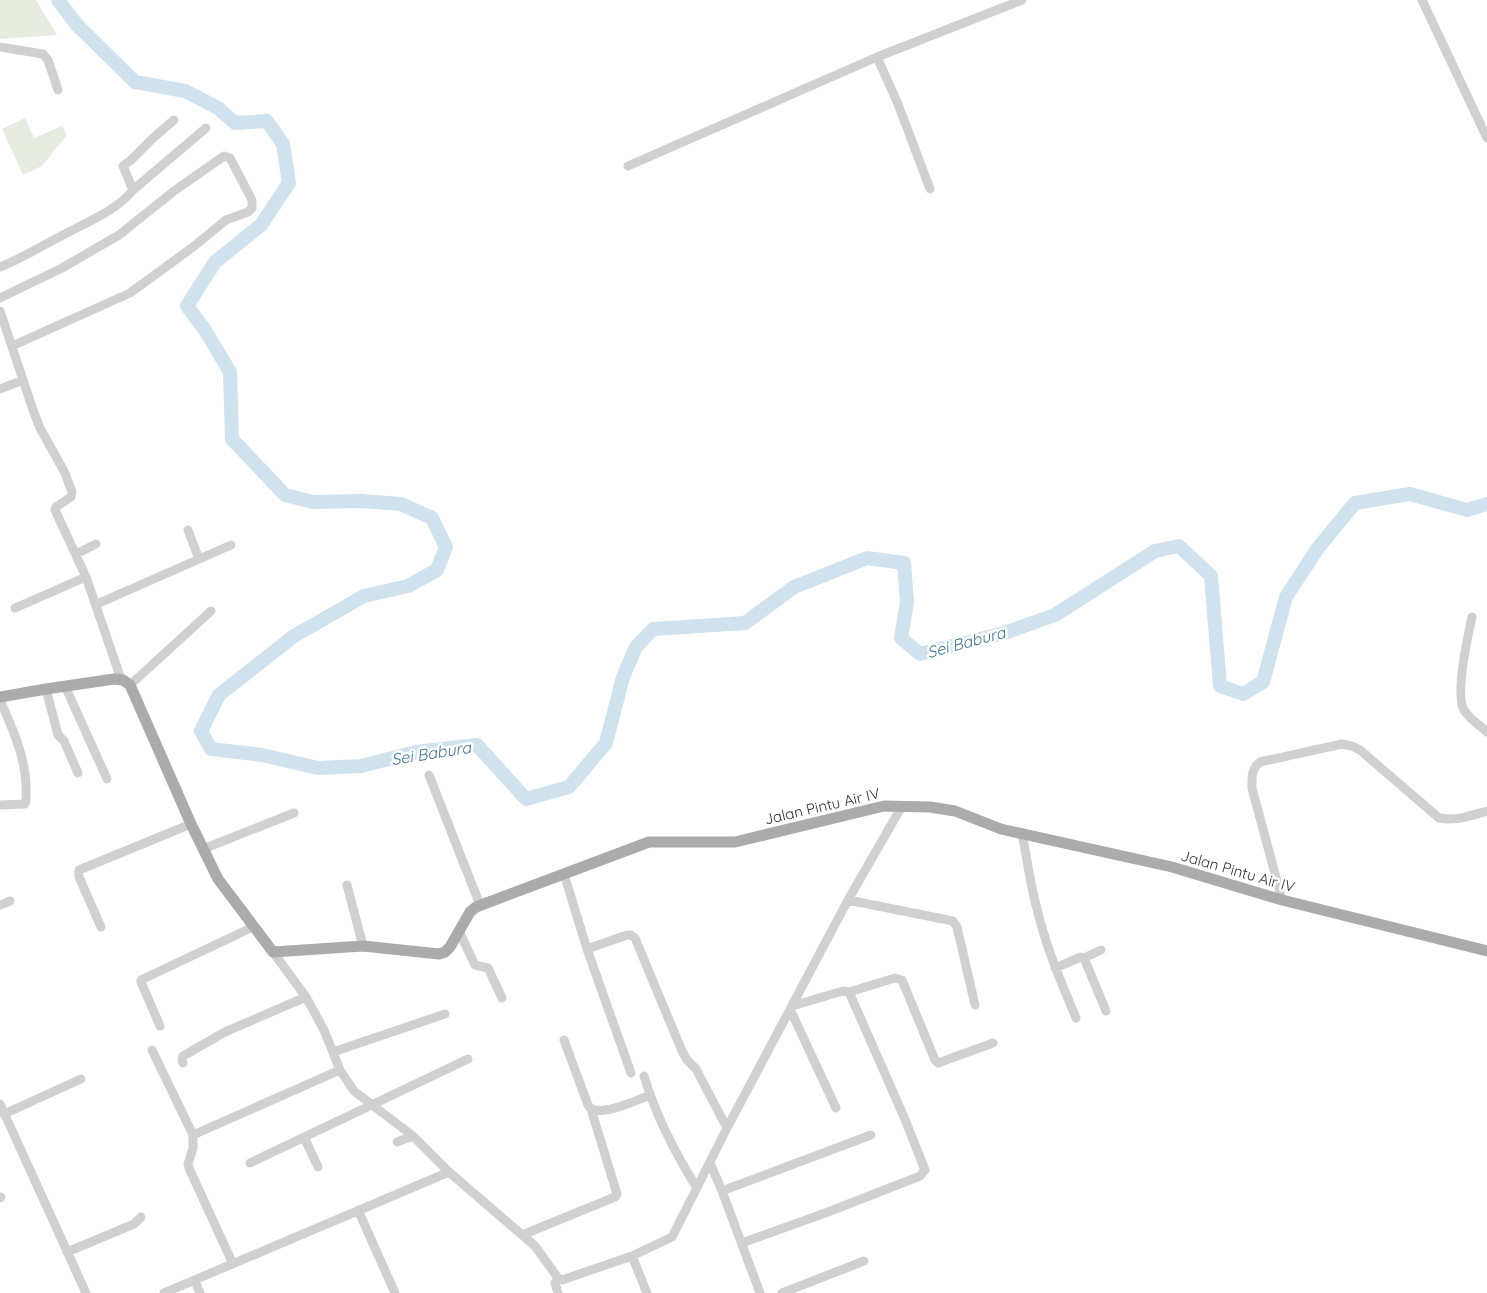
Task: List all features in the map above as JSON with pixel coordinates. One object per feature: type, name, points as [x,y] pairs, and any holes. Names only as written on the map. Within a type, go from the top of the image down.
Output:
[{"type":"main road","points":[[0,699],[46,688],[126,682],[202,849],[218,879],[273,952]]},
{"type":"main road","name":"Jalan Pintu Air IV","points":[[273,952],[363,946],[439,954],[445,952],[450,947],[470,912],[480,905],[649,842],[735,842],[884,806],[930,807],[955,812],[1001,828],[1172,867],[1282,900],[1487,951]]},
{"type":"street","points":[[628,166],[877,56],[1022,0]]},
{"type":"street","points":[[1422,0],[1487,138]]},
{"type":"street","points":[[0,47],[43,54],[48,60],[58,90]]},
{"type":"street","points":[[877,56],[898,104],[930,189]]},
{"type":"street","points":[[133,190],[123,166],[174,120]]},
{"type":"street","points":[[0,267],[25,257],[96,218],[124,200],[133,190],[206,128]]},
{"type":"street","points":[[0,298],[62,268],[119,235],[174,191],[224,156],[230,158],[252,200],[252,208],[248,212],[226,220],[187,252],[130,293],[12,346]]},
{"type":"street","points":[[0,312],[3,326],[12,346],[40,428],[65,473],[72,492],[71,497],[56,507],[55,510],[86,577],[126,682],[211,611]]},
{"type":"street","points":[[0,389],[23,380]]},
{"type":"street","points":[[188,530],[199,559]]},
{"type":"street","points":[[76,554],[96,544]]},
{"type":"street","points":[[97,604],[231,545]]},
{"type":"street","points":[[15,608],[86,577]]},
{"type":"street","points":[[1472,617],[1463,656],[1463,707],[1487,732]]},
{"type":"street","points":[[65,686],[107,779]]},
{"type":"street","points":[[46,688],[58,735],[64,741],[78,773]]},
{"type":"street","points":[[0,699],[22,757],[26,775],[25,804],[0,805]]},
{"type":"street","points":[[1282,900],[1252,788],[1252,774],[1255,766],[1260,762],[1347,744],[1360,750],[1439,818],[1462,819],[1487,811]]},
{"type":"street","points":[[429,775],[480,905]]},
{"type":"street","points":[[273,952],[306,997],[324,1030],[340,1070],[354,1091],[413,1136],[449,1172],[535,1246],[558,1278],[562,1280],[632,1256],[672,1237],[727,1128],[848,900],[902,806]]},
{"type":"street","points":[[202,849],[294,813]]},
{"type":"street","points":[[101,927],[79,877],[78,870],[191,824]]},
{"type":"street","points":[[1022,833],[1034,901],[1054,968],[1076,1018]]},
{"type":"street","points":[[564,874],[587,949],[631,1073]]},
{"type":"street","points":[[347,885],[363,946]]},
{"type":"street","points":[[848,900],[955,922],[975,1005]]},
{"type":"street","points":[[0,905],[10,901]]},
{"type":"street","points":[[160,1026],[140,982],[141,980],[253,927]]},
{"type":"street","points":[[459,931],[475,965],[488,968],[502,998]]},
{"type":"street","points":[[587,949],[631,935],[635,938],[682,1051],[687,1060],[696,1069],[727,1128]]},
{"type":"street","points":[[1054,968],[1102,950]]},
{"type":"street","points":[[1084,958],[1106,1011]]},
{"type":"street","points":[[791,1008],[895,978],[902,980],[935,1060],[938,1063],[993,1043]]},
{"type":"street","points":[[742,1243],[920,1176],[925,1170],[849,992]]},
{"type":"street","points":[[184,1063],[182,1060],[183,1056],[218,1035],[306,997]]},
{"type":"street","points":[[791,1008],[836,1108]]},
{"type":"street","points":[[333,1052],[445,1014]]},
{"type":"street","points":[[522,1235],[615,1197],[617,1194],[590,1109],[564,1040]]},
{"type":"street","points":[[152,1050],[193,1135],[193,1148],[188,1164],[233,1264]]},
{"type":"street","points":[[250,1163],[468,1059]]},
{"type":"street","points":[[193,1135],[340,1070]]},
{"type":"street","points":[[644,1076],[650,1095],[680,1160],[697,1188]]},
{"type":"street","points":[[4,1118],[81,1079]]},
{"type":"street","points":[[590,1109],[597,1111],[616,1107],[650,1095]]},
{"type":"street","points":[[0,1104],[4,1118],[86,1293]]},
{"type":"street","points":[[722,1191],[871,1135]]},
{"type":"street","points":[[397,1142],[413,1136]]},
{"type":"street","points":[[304,1137],[318,1167]]},
{"type":"street","points":[[710,1163],[760,1293]]},
{"type":"street","points":[[164,1293],[449,1172]]},
{"type":"street","points":[[358,1210],[395,1293]]},
{"type":"street","points":[[67,1252],[134,1224],[141,1217]]},
{"type":"street","points":[[632,1256],[647,1293]]},
{"type":"street","points":[[782,1293],[864,1261]]},
{"type":"street","points":[[558,1278],[555,1283],[558,1293]]},
{"type":"street","points":[[195,1280],[200,1293]]},
{"type":"shaded area","points":[[0,0],[36,0],[57,35],[0,39]]},
{"type":"shaded area","points":[[25,118],[34,138],[62,126],[67,135],[42,166],[23,175],[2,129]]},
{"type":"waterway","name":"Sei Babura","points":[[58,0],[77,25],[135,82],[185,91],[218,108],[235,123],[267,121],[283,144],[289,183],[261,225],[215,262],[187,306],[205,330],[230,372],[232,439],[285,495],[313,502],[361,501],[401,504],[432,518],[446,547],[437,570],[408,586],[364,596],[294,636],[219,695],[201,731],[211,749],[262,755],[318,768],[361,766],[416,752],[477,745],[526,799],[569,787],[606,743],[623,677],[636,647],[653,629],[745,623],[794,587],[867,558],[904,563],[907,602],[901,638],[920,654],[1004,633],[1055,615],[1155,551],[1179,546],[1211,576],[1220,686],[1243,694],[1263,682],[1286,597],[1318,548],[1355,503],[1410,494],[1467,510],[1487,504]]}]
